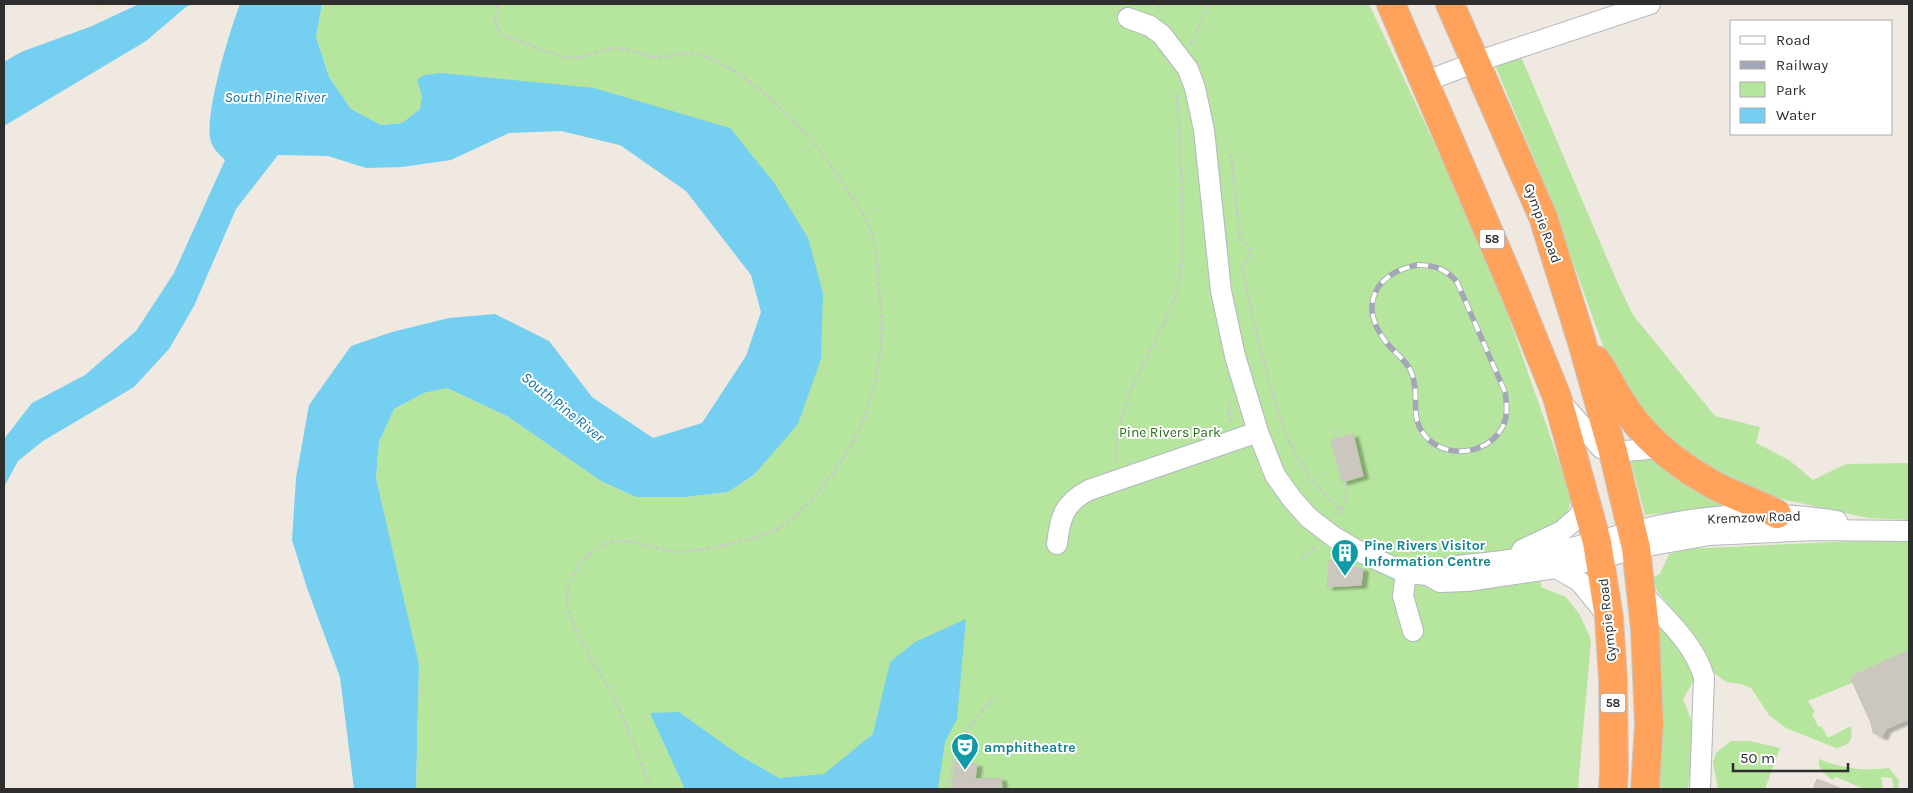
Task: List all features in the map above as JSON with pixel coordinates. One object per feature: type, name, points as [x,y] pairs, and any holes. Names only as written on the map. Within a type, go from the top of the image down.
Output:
[{"type":"highway","name":"Gympie Road","points":[[1391,4],[1519,302],[1557,397],[1587,502],[1598,551],[1609,617],[1613,680],[1613,789]]},
{"type":"highway","name":"Gympie Road","points":[[1450,4],[1543,217],[1581,339],[1613,452],[1634,540],[1641,592],[1648,670],[1649,724],[1645,789]]},
{"type":"highway","points":[[1581,339],[1607,376],[1623,405],[1641,428],[1661,448],[1707,482],[1764,506],[1776,514]]},
{"type":"street","points":[[1424,82],[1476,62],[1650,4]]},
{"type":"street","points":[[1128,18],[1150,26],[1162,35],[1182,60],[1195,88],[1200,107],[1221,291],[1236,356],[1258,432],[1275,475],[1309,518],[1358,551],[1406,573],[1428,575],[1440,582],[1467,582],[1556,568],[1598,551]]},
{"type":"street","name":"Gympie Road","points":[[1557,397],[1601,448],[1613,452]]},
{"type":"street","points":[[1057,544],[1062,515],[1070,502],[1089,490],[1258,432]]},
{"type":"street","points":[[1613,452],[1661,448]]},
{"type":"street","points":[[1509,560],[1525,548],[1562,531],[1578,517],[1587,502]]},
{"type":"street","name":"Kremzow Road","points":[[1598,551],[1634,540],[1662,525],[1721,515],[1776,514],[1806,516],[1883,529],[1909,531]]},
{"type":"street","name":"Kremzow Road","points":[[1634,540],[1755,532],[1883,529]]},
{"type":"street","points":[[1428,575],[1444,567],[1509,560],[1572,549],[1598,551]]},
{"type":"street","points":[[1556,568],[1579,582],[1609,617]]},
{"type":"street","points":[[1406,573],[1403,596],[1414,631]]},
{"type":"street","points":[[1641,592],[1678,633],[1700,663],[1704,677],[1700,789]]},
{"type":"path","points":[[498,4],[494,18],[502,35],[561,56],[569,58],[590,56],[617,48],[658,57],[693,54],[701,55],[732,70],[763,92],[804,130],[820,149],[867,220],[876,253],[882,341],[875,381],[869,403],[849,452],[816,496],[780,527],[768,533],[702,550],[672,552],[630,542],[614,541],[583,559],[568,589],[569,613],[578,634],[613,696],[651,789]]},
{"type":"path","points":[[1121,480],[1116,456],[1125,408],[1140,368],[1163,328],[1179,288],[1182,268],[1182,162],[1175,74],[1176,68],[1192,42],[1209,4]]},
{"type":"path","points":[[1231,154],[1240,239],[1250,248],[1251,254],[1250,258],[1242,265],[1248,301],[1279,416],[1293,450],[1307,475],[1325,496],[1342,511]]},
{"type":"path","points":[[1302,558],[1316,548],[1342,511],[1346,502],[1347,493],[1335,445],[1337,438],[1336,430]]},
{"type":"path","points":[[948,789],[954,758],[986,705],[995,698]]},
{"type":"shaded area","points":[[91,4],[115,4],[98,12],[91,7]]},
{"type":"green space","name":"Pine Rivers Park","points":[[322,4],[1369,4],[1488,258],[1571,496],[1568,512],[1565,517],[1556,525],[1536,535],[1541,587],[1566,597],[1580,615],[1591,640],[1578,789],[416,789],[419,664],[376,478],[379,442],[394,409],[424,393],[447,388],[507,416],[601,481],[636,497],[685,497],[728,492],[755,475],[775,184],[422,96],[420,109],[402,123],[381,125],[351,109],[329,77],[316,37]]},
{"type":"green space","points":[[1522,59],[1633,315],[1715,416],[1760,427],[1756,443],[1789,460],[1813,480],[1846,464],[1909,463],[1909,520],[1868,518],[1750,492],[1677,452],[1629,400],[1611,368],[1545,185],[1495,65],[1505,60]]},
{"type":"green space","points":[[1648,458],[1660,460],[1730,507],[1645,515],[1631,462]]},
{"type":"green space","points":[[1854,541],[1909,542],[1909,650],[1850,677],[1852,683],[1808,701],[1815,712],[1812,714],[1818,726],[1822,727],[1828,738],[1851,726],[1852,734],[1850,741],[1836,748],[1786,728],[1769,715],[1751,688],[1741,684],[1726,682],[1709,669],[1667,603],[1657,591],[1653,577],[1660,574],[1669,554],[1684,549]]},
{"type":"green space","points":[[1656,620],[1680,643],[1695,678],[1683,699],[1695,730],[1688,789],[1658,789],[1661,773],[1659,640]]},
{"type":"green space","points":[[1731,741],[1750,741],[1780,748],[1765,789],[1718,789],[1713,762],[1716,753]]},
{"type":"green space","points":[[1819,759],[1853,768],[1889,768],[1899,780],[1898,789],[1894,789],[1892,778],[1881,777],[1883,789],[1864,789],[1836,777],[1832,780],[1820,768]]},
{"type":"water","points":[[139,4],[193,4],[186,7],[146,41],[4,126],[4,62],[21,52],[92,26]]},
{"type":"water","name":"South Pine River","points":[[240,4],[322,4],[316,37],[329,77],[351,109],[381,125],[402,123],[420,109],[422,96],[417,80],[424,75],[441,73],[594,88],[730,128],[775,184],[808,238],[823,293],[821,359],[798,424],[754,475],[728,492],[685,497],[636,497],[601,481],[507,416],[447,388],[424,393],[394,409],[379,442],[376,478],[419,664],[416,789],[354,789],[340,677],[307,588],[292,540],[296,478],[309,405],[351,346],[392,332],[449,318],[495,314],[549,341],[592,397],[653,438],[702,423],[746,356],[761,312],[751,275],[686,191],[620,145],[561,131],[509,133],[451,160],[402,167],[366,168],[328,156],[278,155],[236,209],[194,306],[169,349],[134,387],[43,441],[18,461],[4,487],[4,439],[32,403],[85,375],[136,331],[174,273],[225,160],[215,150],[211,142],[211,114],[224,52]]},
{"type":"water","points":[[966,619],[957,719],[945,742],[938,789],[685,789],[650,713],[679,712],[739,755],[779,778],[824,774],[873,734],[890,662],[915,642]]},
{"type":"building","points":[[1353,434],[1363,476],[1342,482],[1331,440]]},
{"type":"building","name":"Pine Rivers Visitor Information Centre","points":[[1329,560],[1363,569],[1361,585],[1327,587]]},
{"type":"building","points":[[1909,650],[1909,719],[1886,729],[1882,737],[1873,733],[1871,723],[1850,677]]},
{"type":"building","name":"amphitheatre","points":[[955,763],[977,764],[975,779],[1001,778],[1002,789],[952,789]]},
{"type":"building","points":[[1817,779],[1842,789],[1813,789]]},
{"type":"railway","points":[[1417,265],[1440,269],[1457,282],[1505,392],[1507,409],[1503,426],[1497,435],[1479,448],[1458,451],[1447,450],[1437,446],[1428,439],[1422,431],[1416,416],[1414,383],[1410,369],[1386,342],[1373,316],[1372,304],[1375,293],[1381,284],[1402,269],[1417,265]]},
{"type":"place","name":"Pine Rivers Visitor Information Centre","points":[[1345,577]]},
{"type":"place","name":"amphitheatre","points":[[965,771]]}]
